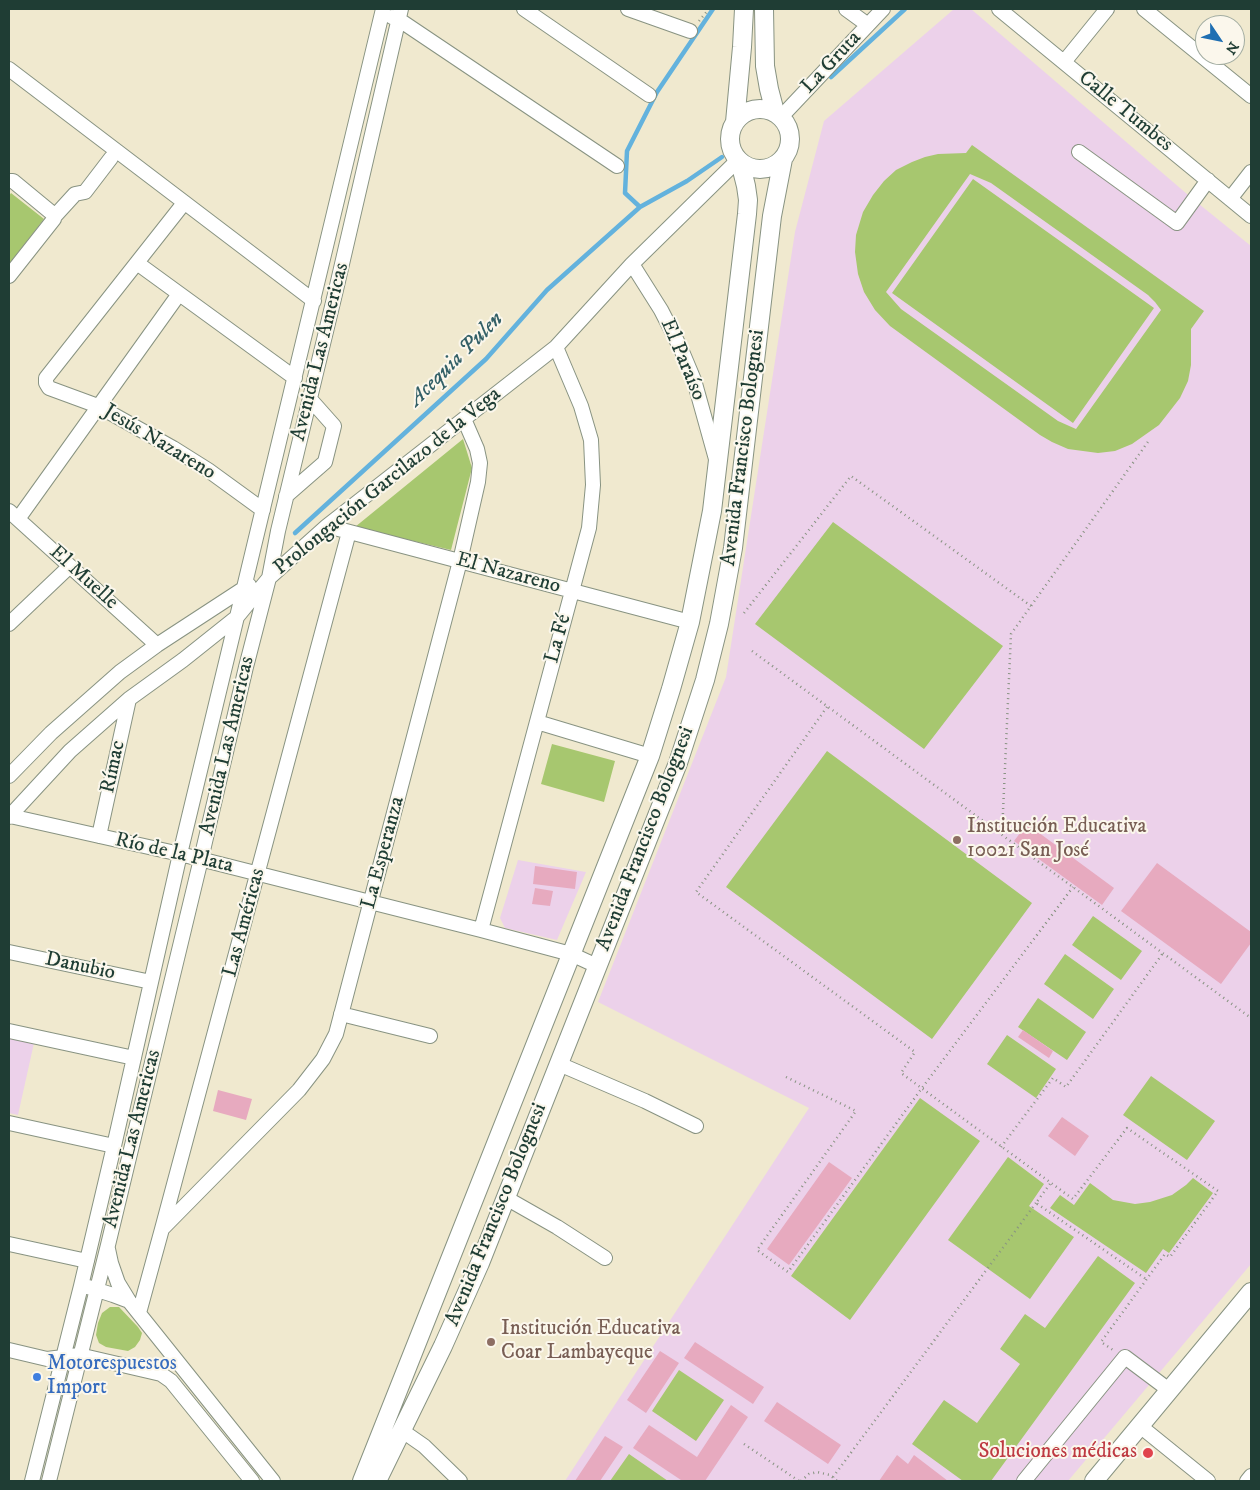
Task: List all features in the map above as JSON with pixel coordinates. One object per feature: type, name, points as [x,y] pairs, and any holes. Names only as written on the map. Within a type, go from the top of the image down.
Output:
[{"type":"main road","points":[[735,122],[744,9]]},
{"type":"main road","points":[[764,9],[765,66],[769,89],[778,115]]},
{"type":"main road","points":[[758,109],[767,109],[778,115],[790,132],[788,151],[783,159],[775,165],[757,169],[748,167],[732,151],[731,131],[735,122],[741,115],[758,109]]},
{"type":"main road","name":"Avenida Francisco Bolognesi","points":[[377,1481],[480,1263],[678,763],[705,680],[719,624],[733,548],[772,216],[783,159]]},
{"type":"main road","name":"Avenida Francisco Bolognesi","points":[[362,1481],[650,756],[690,622],[712,511],[747,214],[746,186],[739,160]]},
{"type":"main road","points":[[1094,1481],[1251,1292]]},
{"type":"street","points":[[628,9],[690,31]]},
{"type":"street","points":[[846,9],[868,25]]},
{"type":"street","name":"La Gruta","points":[[778,115],[883,9]]},
{"type":"street","name":"Calle Tumbes","points":[[999,9],[1230,199],[1249,209]]},
{"type":"street","points":[[1064,62],[1107,9]]},
{"type":"street","points":[[1144,9],[1251,96]]},
{"type":"street","points":[[528,10],[649,96]]},
{"type":"street","points":[[383,11],[400,14],[617,166]]},
{"type":"street","name":"Avenida Las Americas","points":[[32,1481],[81,1286],[180,854],[383,11]]},
{"type":"street","name":"Avenida Las Americas","points":[[49,1481],[269,578],[286,496],[400,14]]},
{"type":"street","points":[[9,69],[314,301]]},
{"type":"street","points":[[1079,152],[1177,223],[1208,180]]},
{"type":"street","points":[[9,276],[54,217],[76,194],[85,192],[111,158]]},
{"type":"street","name":"Prolongación Garcilazo de la Vega","points":[[9,816],[70,751],[129,699],[183,660],[237,617],[269,578],[327,526],[556,347],[632,264],[739,160]]},
{"type":"street","points":[[1230,199],[1251,172]]},
{"type":"street","points":[[9,180],[13,181],[53,214],[54,217]]},
{"type":"street","points":[[184,203],[137,263],[295,378]]},
{"type":"street","name":"Jesús Nazareno","points":[[137,263],[46,378],[46,383],[49,388],[98,406],[173,448],[208,470],[263,510]]},
{"type":"street","name":"El Paraíso","points":[[632,264],[661,310],[681,348],[694,380],[717,462]]},
{"type":"street","points":[[13,515],[98,406],[179,294]]},
{"type":"street","name":"La Fé","points":[[481,930],[589,528],[593,485],[591,440],[582,406],[556,347]]},
{"type":"street","points":[[286,496],[325,462],[334,426],[310,399]]},
{"type":"street","name":"La Esperanza","points":[[162,1229],[299,1090],[323,1059],[336,1034],[460,562],[478,482],[480,464],[477,449],[464,419]]},
{"type":"street","name":"El Muelle","points":[[13,515],[157,645]]},
{"type":"street","name":"El Nazareno","points":[[327,526],[690,622]]},
{"type":"street","name":"Las Américas","points":[[139,1313],[349,532]]},
{"type":"street","points":[[9,624],[70,566]]},
{"type":"street","points":[[9,776],[64,721],[120,672],[157,645],[245,587],[269,578]]},
{"type":"street","name":"Rímac","points":[[99,836],[129,699]]},
{"type":"street","points":[[537,722],[650,756]]},
{"type":"street","name":"Río de la Plata","points":[[9,816],[201,859],[481,930],[571,954],[597,966]]},
{"type":"street","name":"Danubio","points":[[9,952],[151,982]]},
{"type":"street","points":[[341,1014],[430,1036]]},
{"type":"street","points":[[9,1031],[134,1058]]},
{"type":"street","points":[[559,1064],[645,1101],[696,1126]]},
{"type":"street","points":[[9,1123],[114,1146]]},
{"type":"street","points":[[506,1198],[557,1227],[605,1258]]},
{"type":"street","points":[[9,1244],[87,1260]]},
{"type":"street","points":[[108,1245],[111,1263],[118,1283],[129,1301],[274,1481]]},
{"type":"street","points":[[81,1286],[129,1301]]},
{"type":"street","points":[[145,1370],[159,1366],[164,1361],[166,1347]]},
{"type":"street","points":[[9,1350],[47,1359],[80,1355],[161,1374],[171,1381],[252,1481]]},
{"type":"street","points":[[1024,1481],[1125,1357],[1169,1390]]},
{"type":"street","points":[[1140,1426],[1208,1481]]},
{"type":"street","points":[[401,1430],[424,1446],[460,1481]]},
{"type":"street","points":[[1247,1481],[1251,1476]]},
{"type":"path","points":[[1002,834],[1012,634],[1150,439]]},
{"type":"path","points":[[744,613],[851,476],[1031,606]]},
{"type":"path","points":[[752,651],[1251,1018]]},
{"type":"path","points":[[827,707],[696,892],[915,1052],[901,1073],[1073,1200],[1127,1128],[1218,1191],[1170,1257],[1165,1254],[1101,1342],[1125,1357]]},
{"type":"path","points":[[786,1076],[856,1111],[757,1250],[788,1272],[922,1088],[1073,887]]},
{"type":"path","points":[[1001,1147],[1053,1078],[1066,1087],[1163,953]]},
{"type":"path","points":[[833,1477],[1051,1183]]},
{"type":"path","points":[[1036,1203],[1146,1279]]},
{"type":"path","points":[[744,1444],[800,1481],[809,1474],[824,1472],[837,1481]]},
{"type":"shaded area","name":"Institución Educativa 10021 San José","points":[[954,9],[971,9],[1194,200],[1251,246],[1251,1264],[1068,1481],[565,1481],[809,1108],[598,1002],[726,677],[795,232],[824,121]]},
{"type":"shaded area","points":[[518,860],[586,872],[557,940],[505,928],[500,918]]},
{"type":"shaded area","points":[[9,1038],[34,1043],[18,1115],[9,1113]]},
{"type":"green space","points":[[972,145],[1204,311],[1191,329],[1191,365],[1188,381],[1180,398],[1159,425],[1132,444],[1115,451],[1098,453],[1068,449],[1052,442],[890,326],[875,310],[864,292],[858,274],[855,252],[856,235],[863,212],[873,195],[896,170],[912,162],[938,154],[966,153]],"holes":[[[970,174],[991,183],[1148,295],[1161,310],[1076,429],[1058,421],[901,309],[886,292]]]},
{"type":"green space","points":[[973,179],[1154,308],[1073,423],[892,293]]},
{"type":"green space","points":[[11,193],[44,219],[9,264],[9,196]]},
{"type":"green space","points":[[463,439],[472,468],[451,550],[355,527]]},
{"type":"green space","points":[[833,522],[1003,646],[924,749],[755,624]]},
{"type":"green space","points":[[552,744],[615,761],[604,802],[541,784]]},
{"type":"green space","points":[[827,751],[1032,903],[932,1039],[726,887]]},
{"type":"green space","points":[[1093,916],[1142,951],[1121,980],[1072,945]]},
{"type":"green space","points":[[1065,954],[1114,989],[1093,1019],[1044,984]]},
{"type":"green space","points":[[1038,998],[1086,1032],[1067,1060],[1018,1027]]},
{"type":"green space","points":[[1007,1035],[1056,1069],[1036,1098],[987,1064]]},
{"type":"green space","points":[[1151,1076],[1215,1121],[1187,1160],[1123,1115]]},
{"type":"green space","points":[[920,1098],[980,1141],[850,1320],[791,1276]]},
{"type":"green space","points":[[1008,1157],[1044,1184],[1029,1206],[1074,1237],[1030,1299],[948,1240]]},
{"type":"green space","points":[[1193,1178],[1213,1193],[1169,1253],[1163,1249],[1146,1273],[1050,1208],[1060,1195],[1074,1205],[1090,1183],[1113,1200],[1135,1204],[1150,1202],[1172,1195]]},
{"type":"green space","points":[[1098,1256],[1135,1283],[991,1481],[963,1481],[912,1444],[944,1400],[977,1423],[1020,1364],[1000,1349],[1025,1314],[1045,1328]]},
{"type":"green space","points":[[110,1307],[119,1307],[142,1333],[135,1347],[128,1351],[106,1347],[99,1343],[96,1335],[98,1323],[102,1313]]},
{"type":"green space","points":[[679,1370],[724,1400],[696,1441],[652,1411]]},
{"type":"green space","points":[[629,1454],[668,1481],[610,1481]]},
{"type":"building","points":[[1027,824],[1114,888],[1102,905],[1014,841]]},
{"type":"building","points":[[1157,863],[1251,932],[1251,943],[1221,984],[1121,911]]},
{"type":"building","points":[[535,866],[577,872],[575,889],[533,884]]},
{"type":"building","points":[[535,888],[553,891],[550,906],[532,904]]},
{"type":"building","points":[[1023,1030],[1053,1051],[1049,1058],[1018,1037]]},
{"type":"building","points":[[218,1090],[252,1099],[246,1120],[213,1111]]},
{"type":"building","points":[[1062,1117],[1089,1136],[1075,1156],[1048,1136]]},
{"type":"building","points":[[829,1162],[852,1178],[789,1265],[767,1249]]},
{"type":"building","points":[[695,1342],[764,1387],[753,1404],[684,1358]]},
{"type":"building","points":[[660,1351],[679,1363],[646,1413],[627,1400]]},
{"type":"building","points":[[777,1402],[841,1445],[828,1464],[764,1421]]},
{"type":"building","points":[[731,1405],[748,1417],[705,1481],[680,1481],[633,1448],[649,1425],[697,1457]]},
{"type":"building","points":[[605,1436],[623,1447],[600,1481],[575,1481]]},
{"type":"building","points":[[897,1455],[908,1464],[914,1455],[948,1481],[879,1481]]},
{"type":"waterway","points":[[640,207],[625,193],[627,151],[657,92],[713,9]]},
{"type":"waterway","points":[[831,77],[905,9]]},
{"type":"waterway","name":"Acequia Pulen","points":[[295,533],[486,359],[547,290],[640,207],[687,181],[722,157]]},
{"type":"place","name":"Institución Educativa 10021 San José","points":[[957,840]]},
{"type":"place","name":"Institución Educativa Coar Lambayeque","points":[[491,1342]]},
{"type":"place","name":"Motorespuestos Import","points":[[37,1377]]},
{"type":"place","name":"Soluciones médicas","points":[[1148,1453]]}]
